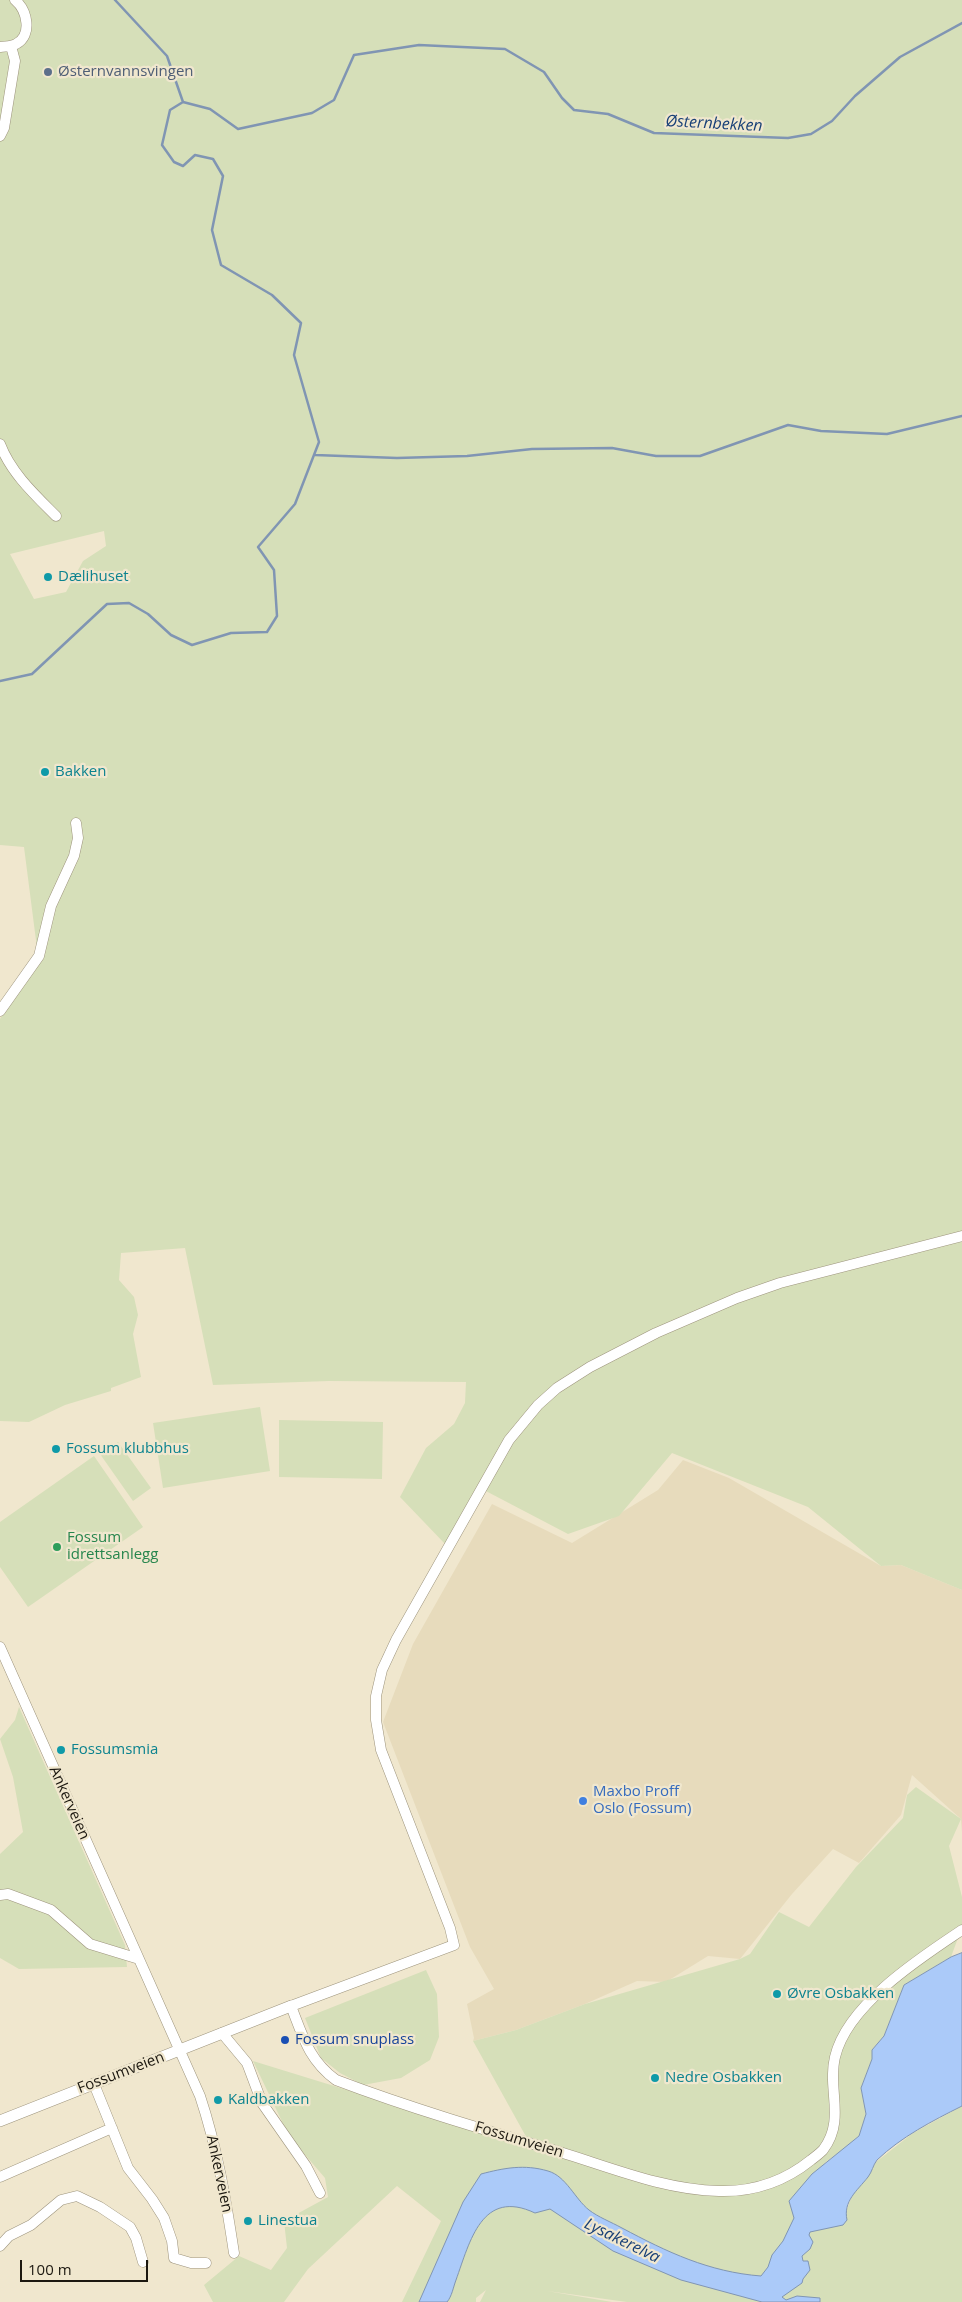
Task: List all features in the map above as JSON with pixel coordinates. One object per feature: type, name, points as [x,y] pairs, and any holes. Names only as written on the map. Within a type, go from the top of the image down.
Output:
[{"type":"street","points":[[0,47],[14,45],[24,37],[26,20],[24,10],[15,0]]},
{"type":"street","points":[[0,136],[4,128],[15,61],[14,45]]},
{"type":"street","points":[[0,444],[13,469],[29,489],[56,516]]},
{"type":"street","points":[[0,1011],[39,956],[51,906],[74,856],[78,838],[76,823]]},
{"type":"street","points":[[292,2006],[454,1945],[450,1928],[382,1750],[376,1720],[376,1696],[382,1670],[396,1640],[468,1510],[509,1440],[523,1422],[558,1388],[590,1367],[656,1333],[737,1298],[780,1283],[962,1236]]},
{"type":"street","name":"Ankerveien","points":[[0,1647],[200,2096],[209,2124],[226,2202],[234,2253]]},
{"type":"street","points":[[0,1895],[8,1894],[51,1910],[90,1944],[139,1958]]},
{"type":"street","name":"Fossumveien","points":[[0,2120],[292,2006],[314,2060],[322,2070],[336,2080],[443,2116],[656,2182],[719,2191],[748,2189],[780,2180],[796,2172],[823,2150],[833,2131],[836,2113],[832,2081],[835,2057],[843,2035],[862,2010],[889,1983],[959,1932]]},
{"type":"street","points":[[222,2033],[247,2063],[262,2103],[306,2166],[320,2193]]},
{"type":"street","points":[[94,2084],[128,2168],[164,2218],[172,2241],[174,2258],[191,2263],[206,2264]]},
{"type":"street","points":[[0,2176],[112,2128]]},
{"type":"street","points":[[3,2243],[31,2225],[61,2200],[77,2196],[100,2206],[130,2227],[136,2238],[143,2262]]},
{"type":"shaded area","points":[[683,1460],[729,1478],[881,1566],[901,1565],[962,1590],[962,1832],[961,1819],[912,1775],[901,1815],[859,1863],[833,1849],[792,1894],[740,1959],[708,1956],[666,1982],[637,1981],[585,2004],[516,2030],[473,2041],[467,2004],[494,1989],[470,1947],[383,1722],[413,1644],[492,1504],[572,1543],[658,1490]]},
{"type":"green space","points":[[0,0],[962,0],[962,1590],[901,1565],[881,1566],[808,1507],[672,1453],[619,1516],[568,1534],[482,1489],[447,1546],[400,1497],[426,1448],[454,1424],[465,1403],[466,1382],[329,1381],[213,1385],[185,1248],[121,1253],[119,1280],[134,1297],[138,1315],[133,1334],[141,1377],[111,1388],[111,1391],[65,1405],[29,1422],[0,1421],[0,1019],[38,956],[24,847],[0,845]],"holes":[[[104,531],[106,546],[83,561],[66,592],[34,599],[10,554]]]},
{"type":"green space","points":[[260,1407],[270,1471],[163,1488],[153,1423]]},
{"type":"green space","points":[[279,1420],[383,1422],[382,1479],[279,1477]]},
{"type":"green space","points":[[118,1442],[151,1488],[133,1501],[100,1454]]},
{"type":"green space","name":"Fossum idrettsanlegg","points":[[94,1456],[143,1527],[28,1607],[0,1567],[0,1522]]},
{"type":"green space","points":[[19,1707],[125,1945],[127,1967],[19,1969],[0,1958],[0,1854],[23,1832],[13,1777],[0,1739],[15,1720]]},
{"type":"green space","points":[[916,1787],[961,1819],[949,1846],[962,1897],[962,1927],[951,1957],[904,1985],[884,2036],[872,2050],[872,2059],[861,2088],[866,2114],[859,2136],[827,2161],[789,2201],[846,2212],[853,2193],[868,2176],[876,2162],[913,2133],[962,2106],[962,2302],[627,2302],[547,2291],[612,2302],[480,2302],[486,2290],[476,2298],[476,2302],[402,2302],[441,2221],[397,2186],[308,2269],[284,2302],[213,2302],[204,2285],[239,2256],[271,2270],[287,2248],[284,2221],[328,2197],[325,2178],[289,2136],[253,2061],[438,2118],[529,2142],[473,2041],[516,2030],[585,2004],[740,1959],[750,1954],[779,1912],[809,1927],[856,1867],[903,1818],[907,1795]]},
{"type":"green space","points":[[426,1970],[437,1994],[439,2037],[430,2060],[401,2078],[363,2085],[340,2073],[321,2058],[305,2018]]},
{"type":"water","name":"Lysakerelva","points":[[962,1953],[962,2106],[907,2137],[877,2160],[869,2175],[849,2202],[846,2213],[847,2220],[843,2225],[810,2232],[809,2235],[813,2242],[810,2249],[802,2256],[803,2261],[808,2261],[810,2270],[802,2283],[782,2297],[786,2300],[797,2296],[820,2298],[820,2302],[762,2302],[681,2280],[613,2251],[550,2209],[535,2213],[517,2207],[502,2207],[490,2213],[481,2222],[473,2235],[447,2302],[419,2302],[463,2202],[481,2174],[514,2168],[539,2169],[554,2174],[593,2213],[672,2253],[724,2270],[761,2276],[768,2267],[772,2255],[783,2241],[794,2218],[789,2201],[812,2174],[859,2136],[866,2114],[861,2088],[872,2059],[872,2050],[884,2036],[904,1985],[951,1957]]},
{"type":"waterway","points":[[115,0],[167,56],[183,102]]},
{"type":"waterway","name":"Østernbekken","points":[[0,681],[32,674],[107,604],[129,603],[148,614],[171,635],[192,645],[231,633],[267,632],[277,616],[274,570],[258,547],[295,504],[319,442],[294,355],[301,323],[272,295],[221,265],[212,230],[223,176],[213,159],[195,155],[183,166],[174,162],[162,145],[170,110],[183,102],[210,109],[238,129],[312,113],[334,100],[354,55],[419,45],[505,49],[544,72],[562,98],[574,110],[608,114],[654,133],[788,138],[811,134],[832,121],[855,96],[900,57],[962,23]]},
{"type":"waterway","points":[[315,455],[397,458],[467,456],[532,449],[612,448],[656,456],[700,456],[788,425],[821,431],[887,434],[962,416]]},
{"type":"place","name":"Østernvannsvingen","points":[[48,72]]},
{"type":"place","name":"Dælihuset","points":[[48,577]]},
{"type":"place","name":"Bakken","points":[[45,772]]},
{"type":"place","name":"Fossum klubbhus","points":[[56,1449]]},
{"type":"place","name":"Fossum idrettsanlegg","points":[[57,1547]]},
{"type":"place","name":"Fossumsmia","points":[[61,1750]]},
{"type":"place","name":"Maxbo Proff Oslo (Fossum)","points":[[583,1801]]},
{"type":"place","name":"Øvre Osbakken","points":[[777,1994]]},
{"type":"place","name":"Fossum snuplass","points":[[285,2040]]},
{"type":"place","name":"Nedre Osbakken","points":[[655,2078]]},
{"type":"place","name":"Kaldbakken","points":[[218,2100]]},
{"type":"place","name":"Linestua","points":[[248,2221]]}]
